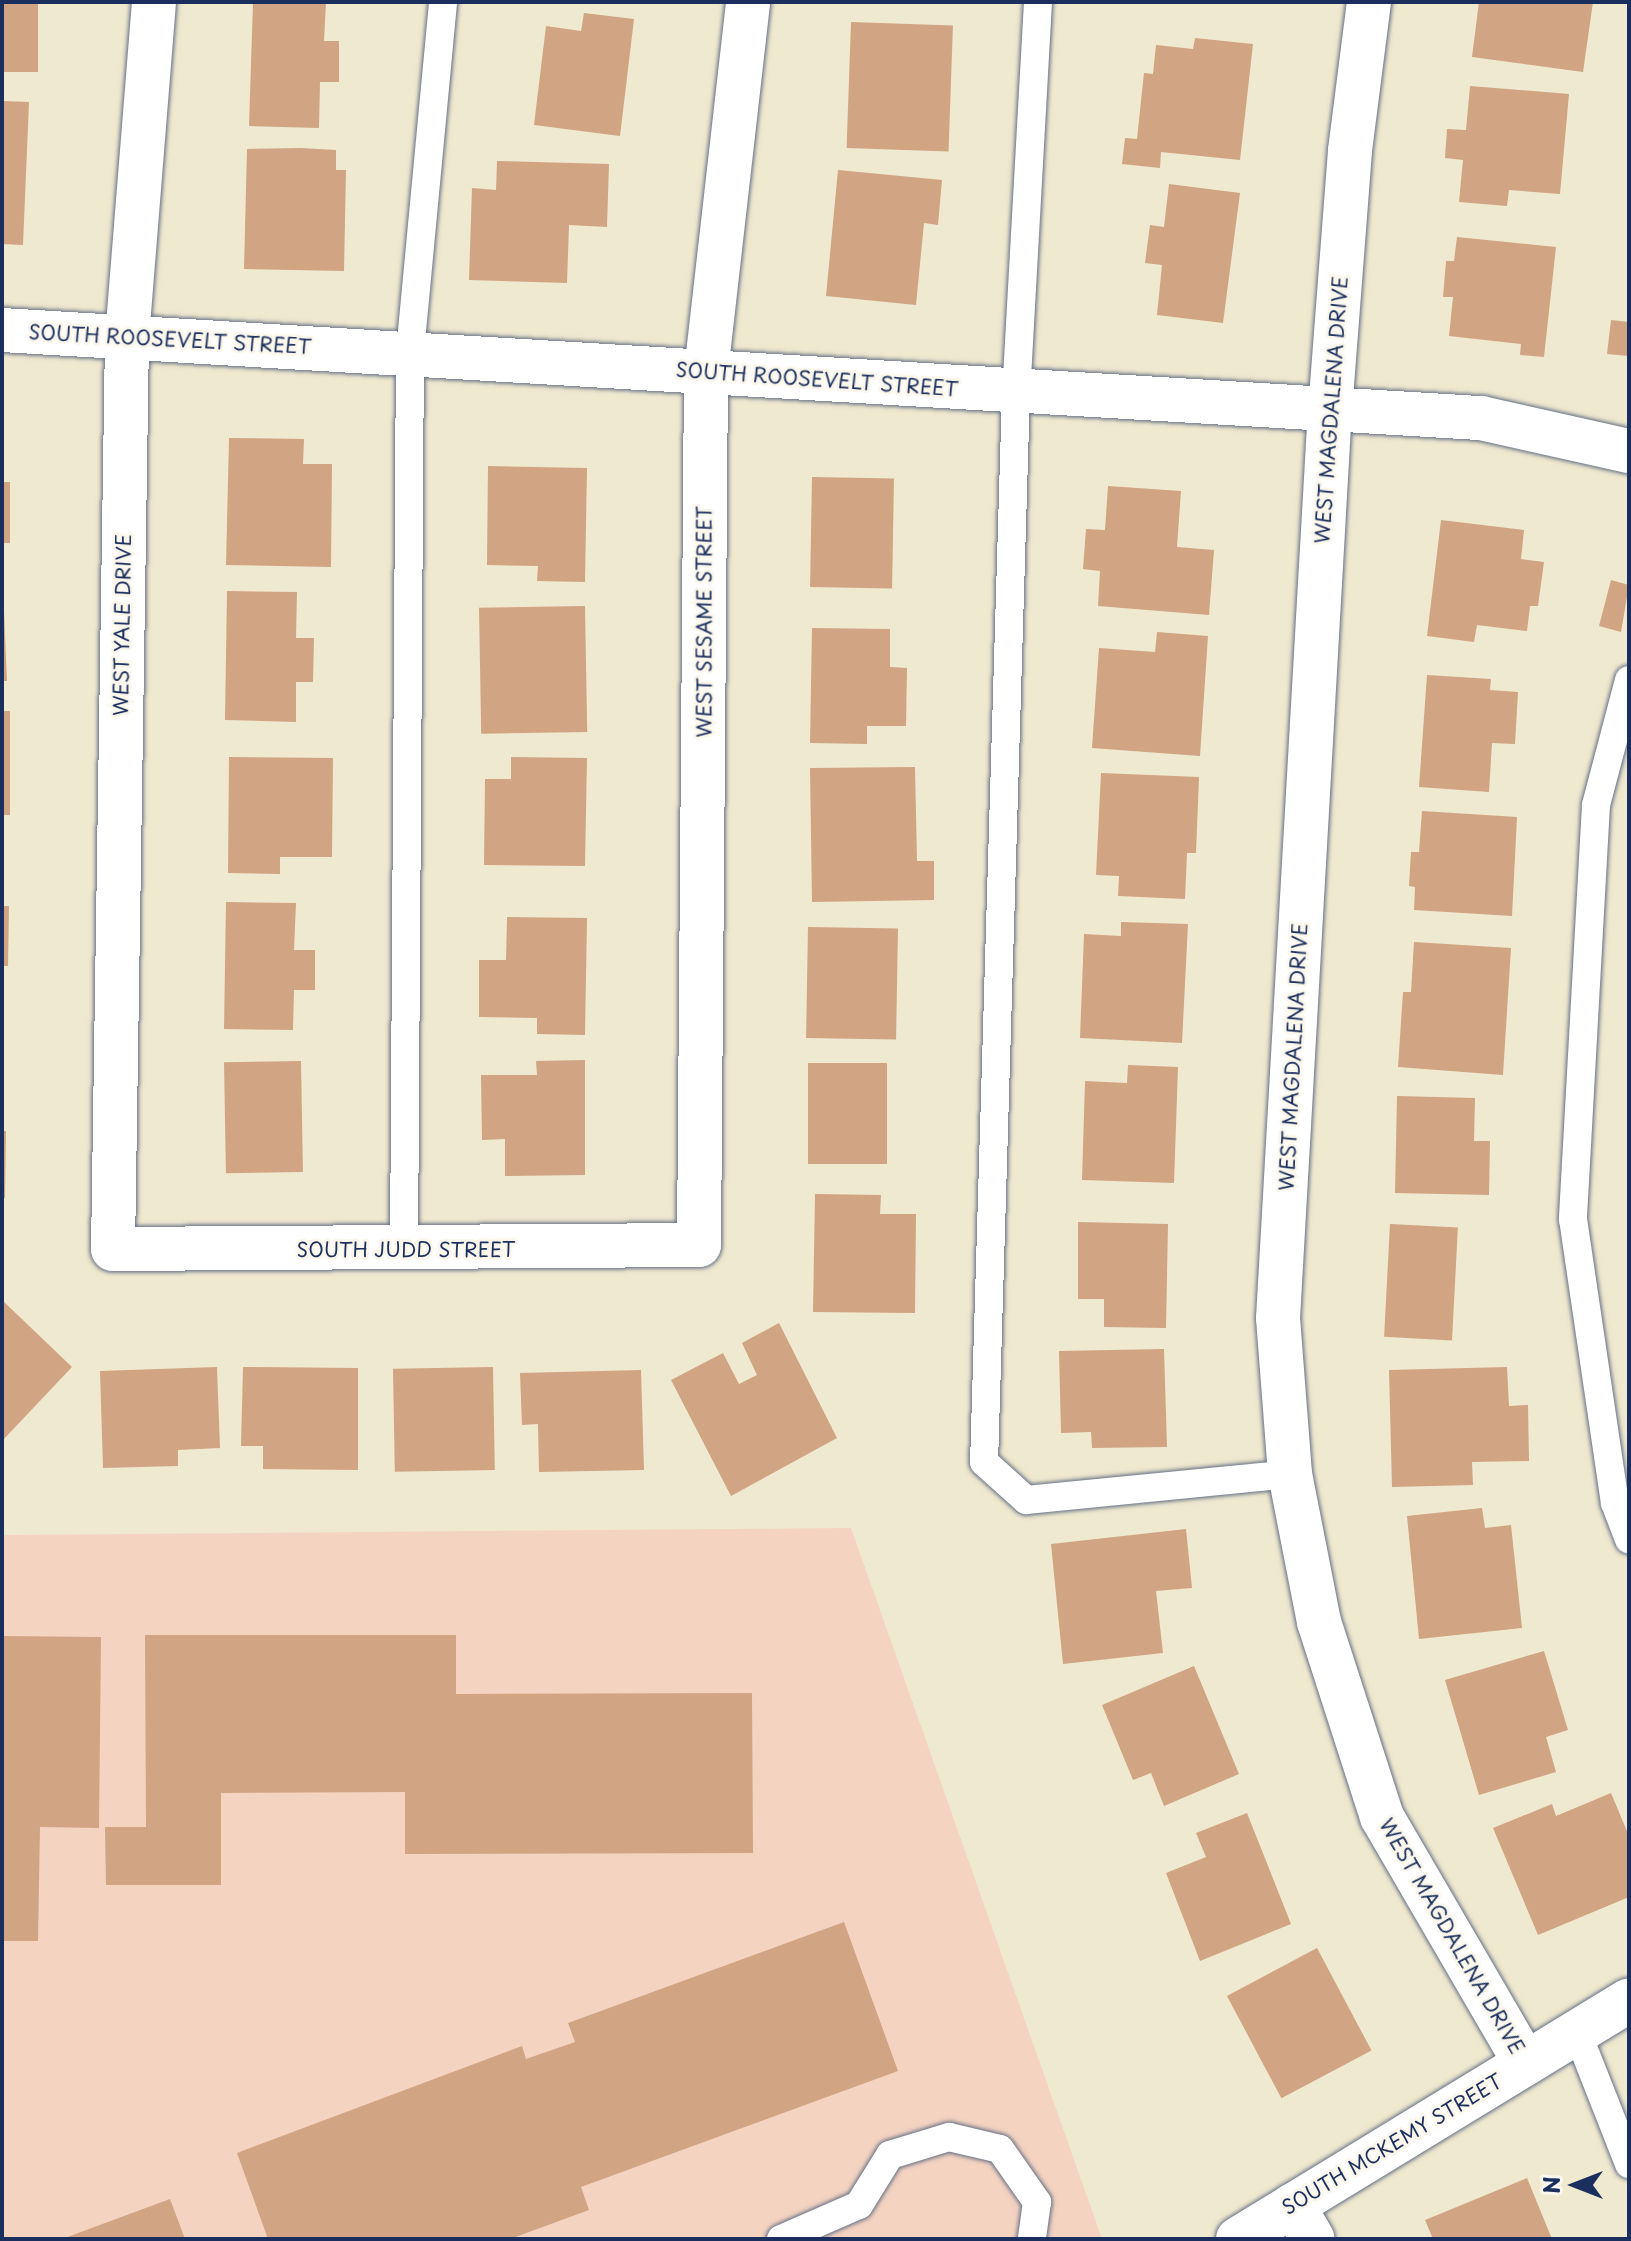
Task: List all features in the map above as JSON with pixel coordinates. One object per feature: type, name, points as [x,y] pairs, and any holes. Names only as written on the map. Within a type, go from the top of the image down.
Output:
[{"type":"street","name":"WEST YALE DRIVE","points":[[113,1249],[127,338],[154,2]]},
{"type":"street","name":"WEST SESAME STREET","points":[[699,1245],[706,372],[748,2]]},
{"type":"street","name":"WEST MAGDALENA DRIVE","points":[[1369,2],[1350,151],[1330,408],[1278,1318],[1290,1474],[1319,1622],[1382,1817],[1525,2063]]},
{"type":"street","name":"SOUTH ROOSEVELT STREET","points":[[2,330],[1481,418],[1629,451]]},
{"type":"street","name":"SOUTH JUDD STREET","points":[[113,1249],[404,1250],[699,1245]]},
{"type":"street","name":"SOUTH MCKEMY STREET","points":[[1238,2239],[1303,2222],[1525,2063],[1629,2000]]},
{"type":"lane","points":[[404,1250],[410,352],[443,2]]},
{"type":"lane","points":[[1038,2],[1016,392],[984,1462],[1026,1500],[1290,1474]]},
{"type":"lane","points":[[1629,680],[1596,805],[1573,1219],[1615,1503],[1629,1539]]},
{"type":"lane","points":[[1577,2032],[1629,2164]]},
{"type":"lane","points":[[781,2239],[859,2205],[890,2155],[949,2137],[1000,2149],[1037,2202],[1032,2239]]},
{"type":"shaded area","points":[[851,1528],[1102,2239],[2,2239],[2,1535]]},
{"type":"building","points":[[2,2],[38,2],[38,72],[2,72]]},
{"type":"building","points":[[253,2],[326,2],[324,41],[339,41],[339,82],[320,82],[319,128],[249,126]]},
{"type":"building","points":[[1479,2],[1593,2],[1583,72],[1472,57]]},
{"type":"building","points":[[584,13],[634,19],[620,136],[534,125],[546,26],[581,31]]},
{"type":"building","points":[[851,22],[953,26],[949,151],[847,148]]},
{"type":"building","points":[[1195,38],[1253,44],[1240,160],[1161,152],[1160,168],[1122,164],[1125,138],[1137,139],[1144,73],[1153,74],[1156,45],[1193,49]]},
{"type":"building","points":[[1470,86],[1569,94],[1560,194],[1509,190],[1507,206],[1459,202],[1463,160],[1445,158],[1447,129],[1466,130]]},
{"type":"building","points":[[2,101],[29,102],[23,245],[2,244]]},
{"type":"building","points":[[247,149],[336,150],[336,170],[346,170],[344,271],[244,269]]},
{"type":"building","points":[[497,161],[609,164],[607,227],[569,225],[567,283],[469,280],[472,188],[496,190]]},
{"type":"building","points":[[838,170],[942,180],[938,225],[924,223],[916,305],[826,296]]},
{"type":"building","points":[[1169,184],[1240,193],[1223,323],[1157,315],[1162,265],[1145,263],[1150,225],[1164,227]]},
{"type":"building","points":[[1457,237],[1556,247],[1544,357],[1520,355],[1521,344],[1449,336],[1453,297],[1443,297],[1446,261],[1454,261]]},
{"type":"building","points":[[1611,320],[1629,322],[1629,356],[1607,354]]},
{"type":"building","points":[[229,438],[304,439],[303,464],[332,464],[331,567],[226,565]]},
{"type":"building","points":[[488,466],[587,468],[585,582],[537,581],[538,566],[487,565]]},
{"type":"building","points":[[812,477],[894,478],[892,588],[810,587]]},
{"type":"building","points":[[2,482],[10,482],[10,543],[2,543]]},
{"type":"building","points":[[1108,486],[1181,491],[1177,547],[1214,550],[1209,615],[1098,606],[1100,571],[1083,569],[1086,529],[1105,530]]},
{"type":"building","points":[[1441,520],[1524,530],[1521,559],[1544,562],[1538,606],[1530,606],[1527,631],[1477,625],[1474,642],[1427,636]]},
{"type":"building","points":[[2,566],[7,681],[2,681]]},
{"type":"building","points":[[1611,580],[1629,585],[1621,632],[1599,626]]},
{"type":"building","points":[[227,591],[297,592],[296,638],[314,638],[313,682],[296,682],[296,722],[225,720]]},
{"type":"building","points":[[585,606],[587,732],[481,734],[479,608]]},
{"type":"building","points":[[812,628],[890,629],[890,667],[907,668],[906,726],[867,726],[867,744],[810,743]]},
{"type":"building","points":[[1157,632],[1208,636],[1200,756],[1092,748],[1099,648],[1155,652]]},
{"type":"building","points":[[1427,675],[1491,679],[1490,690],[1518,692],[1515,744],[1492,743],[1489,792],[1419,787]]},
{"type":"building","points":[[2,711],[10,711],[10,815],[2,815]]},
{"type":"building","points":[[229,757],[333,758],[332,857],[280,857],[280,874],[228,873]]},
{"type":"building","points":[[511,757],[587,758],[585,866],[484,865],[485,779],[511,779]]},
{"type":"building","points":[[915,767],[917,861],[934,861],[934,900],[812,902],[810,768]]},
{"type":"building","points":[[1101,773],[1199,777],[1196,853],[1187,853],[1185,899],[1118,896],[1119,876],[1096,875]]},
{"type":"building","points":[[1422,811],[1517,817],[1512,916],[1414,910],[1415,887],[1409,886],[1411,852],[1419,852]]},
{"type":"building","points":[[226,902],[296,903],[294,950],[315,950],[315,990],[294,990],[293,1030],[224,1029]]},
{"type":"building","points":[[2,906],[9,906],[8,966],[2,966]]},
{"type":"building","points":[[507,917],[587,918],[585,1035],[537,1034],[537,1018],[479,1017],[479,960],[506,960]]},
{"type":"building","points":[[1121,922],[1188,924],[1182,1043],[1080,1038],[1084,934],[1121,936]]},
{"type":"building","points":[[808,927],[898,929],[896,1040],[806,1038]]},
{"type":"building","points":[[1414,942],[1511,948],[1503,1075],[1398,1067],[1403,992],[1411,992]]},
{"type":"building","points":[[585,1060],[585,1175],[505,1176],[505,1139],[482,1140],[481,1075],[537,1075],[536,1061]]},
{"type":"building","points":[[301,1061],[303,1172],[226,1173],[224,1062]]},
{"type":"building","points":[[808,1063],[887,1063],[887,1164],[808,1164]]},
{"type":"building","points":[[1128,1065],[1178,1067],[1174,1183],[1082,1180],[1085,1081],[1127,1083]]},
{"type":"building","points":[[1397,1096],[1475,1098],[1474,1141],[1490,1141],[1489,1195],[1395,1193]]},
{"type":"building","points":[[2,1131],[6,1131],[5,1198],[2,1198]]},
{"type":"building","points":[[815,1194],[881,1195],[880,1214],[916,1214],[915,1313],[813,1312]]},
{"type":"building","points":[[1078,1222],[1168,1224],[1166,1328],[1104,1327],[1104,1299],[1078,1299]]},
{"type":"building","points":[[1390,1224],[1458,1228],[1452,1340],[1384,1337]]},
{"type":"building","points":[[2,1300],[72,1367],[2,1441]]},
{"type":"building","points":[[779,1323],[837,1438],[731,1496],[671,1380],[723,1353],[739,1384],[757,1375],[742,1343]]},
{"type":"building","points":[[1164,1349],[1167,1447],[1092,1448],[1091,1432],[1061,1433],[1059,1351]]},
{"type":"building","points":[[217,1367],[220,1448],[178,1450],[178,1466],[103,1468],[100,1371]]},
{"type":"building","points":[[243,1367],[358,1368],[358,1470],[263,1469],[263,1446],[241,1446]]},
{"type":"building","points":[[493,1367],[495,1470],[395,1472],[393,1369]]},
{"type":"building","points":[[1507,1367],[1509,1406],[1528,1405],[1529,1461],[1472,1462],[1473,1485],[1392,1487],[1389,1370]]},
{"type":"building","points":[[641,1370],[644,1470],[539,1472],[538,1424],[522,1425],[520,1373]]},
{"type":"building","points":[[1482,1508],[1485,1528],[1511,1525],[1522,1628],[1419,1639],[1407,1516]]},
{"type":"building","points":[[1186,1529],[1192,1588],[1156,1591],[1163,1653],[1063,1664],[1051,1544]]},
{"type":"building","points":[[145,1635],[456,1635],[456,1694],[752,1693],[753,1853],[405,1854],[405,1792],[221,1793],[221,1885],[106,1885],[105,1827],[146,1827]]},
{"type":"building","points":[[2,1636],[101,1637],[99,1828],[40,1827],[38,1941],[2,1941]]},
{"type":"building","points":[[1544,1651],[1568,1730],[1546,1737],[1556,1772],[1479,1795],[1445,1680]]},
{"type":"building","points":[[1194,1666],[1239,1774],[1164,1806],[1151,1773],[1133,1780],[1102,1705]]},
{"type":"building","points":[[1611,1793],[1629,1836],[1629,1897],[1538,1935],[1493,1828],[1552,1804],[1556,1816]]},
{"type":"building","points":[[1247,1813],[1291,1924],[1200,1961],[1166,1873],[1206,1857],[1196,1833]]},
{"type":"building","points":[[844,1922],[898,2071],[581,2187],[589,2210],[510,2239],[268,2239],[237,2153],[522,2046],[526,2059],[575,2042],[568,2023]]},
{"type":"building","points":[[1317,1948],[1371,2050],[1281,2098],[1227,1996]]},
{"type":"building","points":[[1527,2178],[1552,2239],[1433,2239],[1425,2220]]},
{"type":"building","points":[[170,2199],[185,2239],[62,2239]]}]
